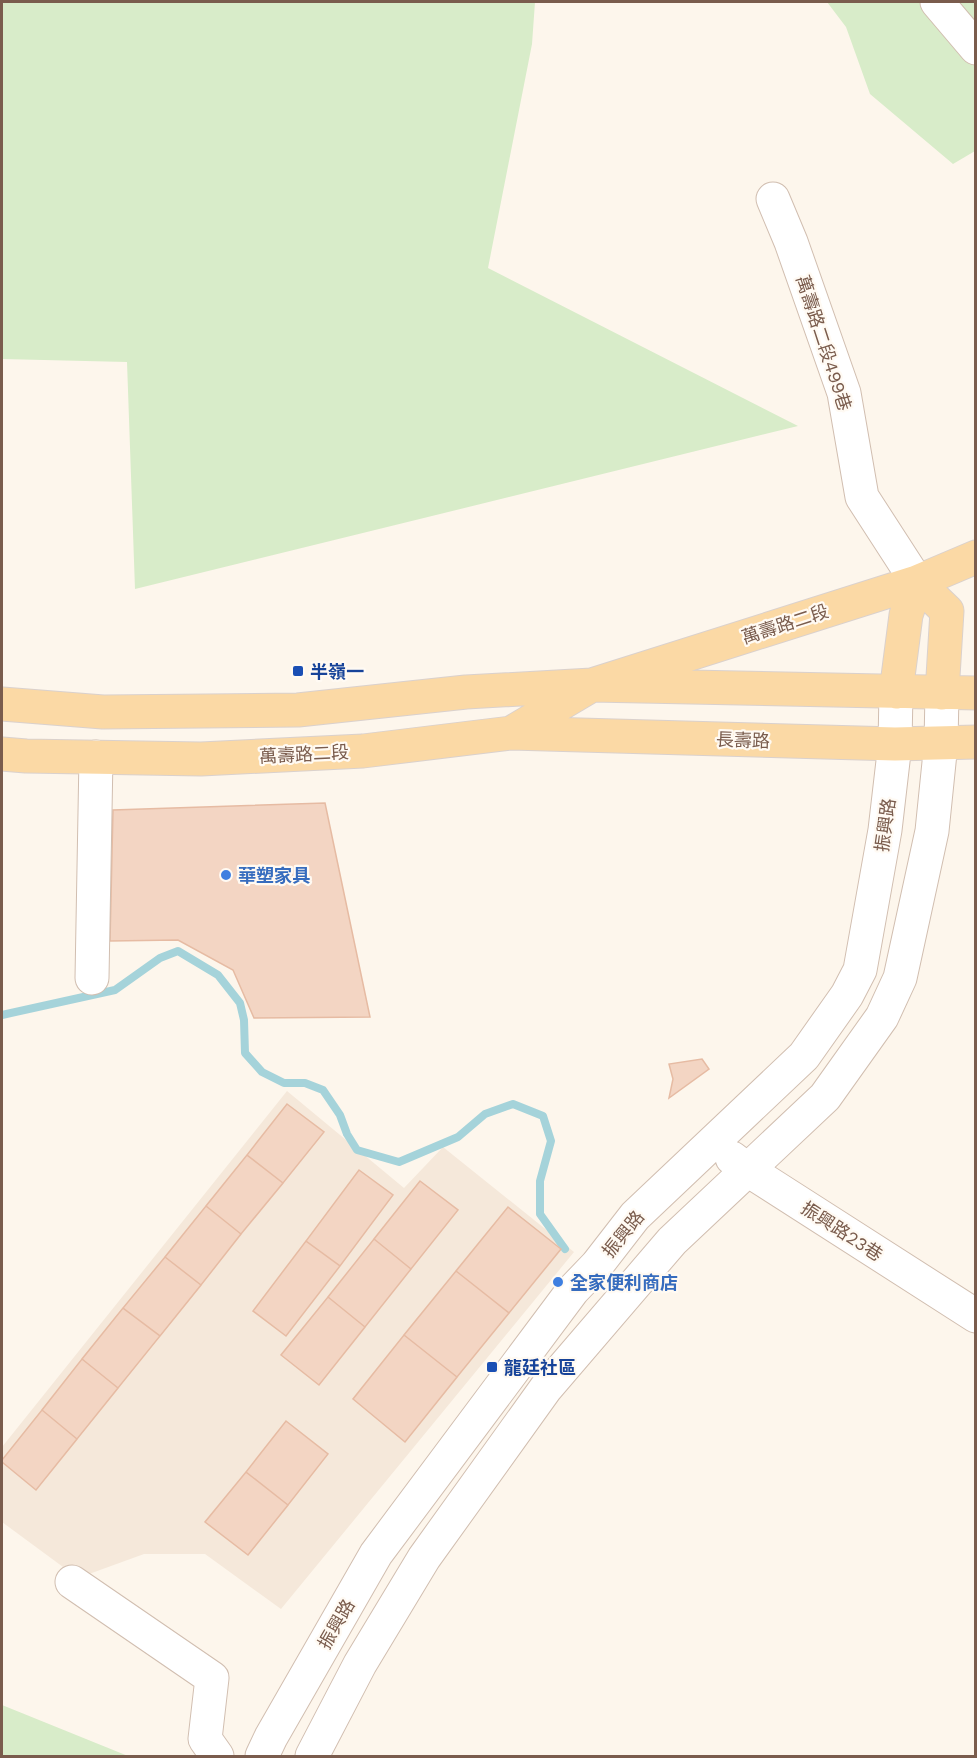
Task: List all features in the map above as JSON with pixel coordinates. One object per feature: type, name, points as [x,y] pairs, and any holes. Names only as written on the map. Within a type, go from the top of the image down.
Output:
[{"type":"main road","name":"萬壽路二段","points":[[2,754],[201,759],[363,751],[511,733],[592,685],[917,582],[975,557]]},
{"type":"main road","points":[[896,692],[906,615],[917,582],[947,611],[942,693]]},
{"type":"main road","name":"萬壽路二段","points":[[2,704],[103,712],[298,710],[466,692],[592,685]]},
{"type":"main road","points":[[592,685],[975,693]]},
{"type":"main road","name":"長壽路","points":[[511,733],[895,744],[975,742]]},
{"type":"street","points":[[937,2],[975,48]]},
{"type":"street","name":"萬壽路二段499巷","points":[[773,200],[791,242],[844,393],[862,497],[917,582]]},
{"type":"street","name":"振興路","points":[[262,1756],[376,1554],[573,1290],[597,1265],[635,1216],[804,1056],[847,995],[860,970],[885,830],[895,744],[896,692]]},
{"type":"street","points":[[312,1756],[360,1664],[424,1558],[546,1388],[672,1241],[825,1097],[882,1017],[900,978],[932,831],[941,743],[942,693]]},
{"type":"street","points":[[92,978],[96,757]]},
{"type":"street","name":"振興路23巷","points":[[711,1142],[748,1170],[975,1316]]},
{"type":"street","points":[[72,1582],[212,1678],[205,1739],[217,1756]]},
{"type":"shaded area","name":"龍廷社區","points":[[287,1091],[404,1188],[443,1147],[574,1252],[281,1609],[205,1554],[144,1554],[78,1578],[2,1522],[2,1447]]},
{"type":"green space","points":[[2,2],[535,2],[532,44],[488,268],[798,426],[135,589],[127,362],[2,359]]},
{"type":"green space","points":[[827,2],[975,2],[975,151],[953,164],[870,94],[846,27]]},
{"type":"green space","points":[[2,1705],[128,1756],[2,1756]]},
{"type":"building","name":"華塑家具","points":[[325,803],[370,1017],[254,1018],[233,970],[178,940],[110,941],[113,810]]},
{"type":"building","points":[[702,1059],[709,1069],[669,1098],[673,1079],[669,1064]]},
{"type":"building","points":[[287,1104],[324,1132],[283,1183],[247,1155]]},
{"type":"building","points":[[247,1155],[283,1183],[241,1234],[206,1206]]},
{"type":"building","points":[[359,1170],[393,1195],[340,1266],[306,1241]]},
{"type":"building","points":[[420,1181],[458,1210],[411,1269],[374,1239]]},
{"type":"building","points":[[206,1206],[241,1234],[201,1285],[165,1257]]},
{"type":"building","points":[[508,1207],[561,1249],[509,1313],[456,1271]]},
{"type":"building","points":[[374,1239],[411,1269],[365,1327],[328,1297]]},
{"type":"building","points":[[306,1241],[340,1266],[286,1336],[253,1311]]},
{"type":"building","points":[[165,1257],[201,1285],[160,1336],[123,1308]]},
{"type":"building","points":[[456,1271],[509,1313],[457,1377],[404,1335]]},
{"type":"building","points":[[328,1297],[365,1327],[319,1385],[281,1355]]},
{"type":"building","points":[[123,1308],[160,1336],[118,1388],[82,1359]]},
{"type":"building","points":[[404,1335],[457,1377],[405,1442],[353,1399]]},
{"type":"building","points":[[82,1359],[118,1388],[77,1439],[42,1410]]},
{"type":"building","points":[[42,1410],[77,1439],[36,1490],[2,1460]]},
{"type":"building","points":[[286,1421],[328,1454],[288,1505],[246,1472]]},
{"type":"building","points":[[246,1472],[288,1505],[248,1555],[205,1522]]},
{"type":"waterway","points":[[2,1015],[115,990],[160,958],[178,951],[218,975],[240,1003],[244,1020],[245,1053],[262,1072],[284,1083],[305,1083],[323,1090],[340,1115],[347,1134],[357,1150],[399,1162],[458,1137],[485,1114],[513,1104],[543,1116],[551,1141],[540,1181],[540,1214],[565,1249]]},
{"type":"place","name":"半嶺一","points":[[298,671]]},
{"type":"place","name":"華塑家具","points":[[226,875]]},
{"type":"place","name":"全家便利商店","points":[[558,1282]]},
{"type":"place","name":"龍廷社區","points":[[492,1367]]}]
